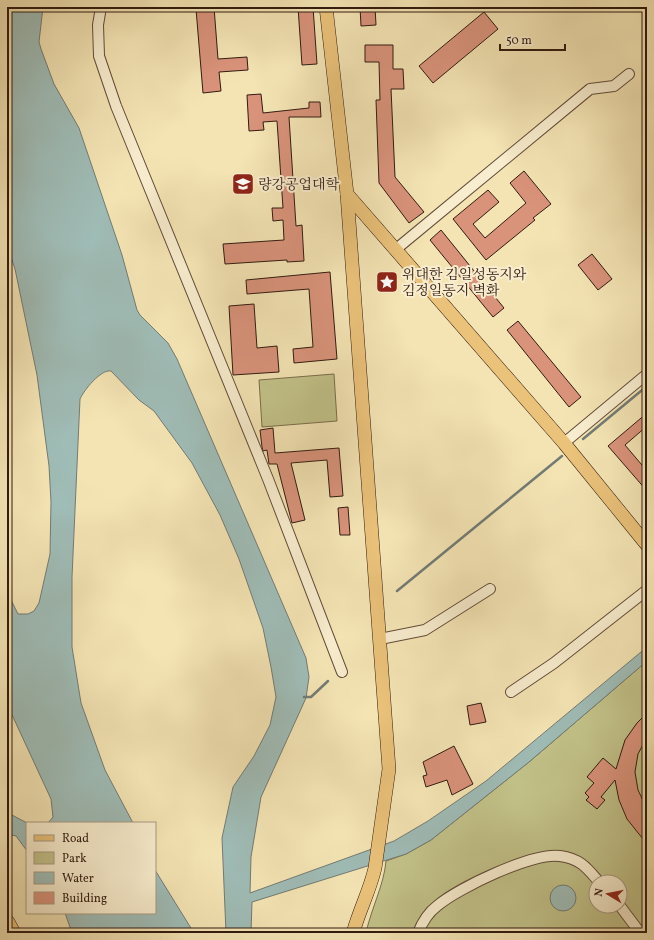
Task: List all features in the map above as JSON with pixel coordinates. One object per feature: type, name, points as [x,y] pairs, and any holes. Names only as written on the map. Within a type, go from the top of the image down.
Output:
[{"type":"highway","points":[[7,922],[13,933]]},
{"type":"main road","points":[[326,7],[347,194],[389,769],[376,868],[373,880],[357,918],[353,933]]},
{"type":"main road","points":[[347,194],[564,443],[647,545]]},
{"type":"street","points":[[101,7],[98,25],[99,56],[116,106],[265,471],[342,672]]},
{"type":"street","points":[[395,250],[590,89],[614,86],[629,74]]},
{"type":"street","points":[[564,443],[647,374]]},
{"type":"street","points":[[380,639],[425,630],[490,589]]},
{"type":"street","points":[[511,692],[554,663],[647,590]]},
{"type":"street","points":[[418,933],[431,911],[453,894],[516,864],[537,858],[560,855],[583,863],[592,874]]},
{"type":"street","points":[[626,914],[638,930],[643,933]]},
{"type":"green space","points":[[334,374],[337,421],[262,427],[259,380]]},
{"type":"green space","points":[[647,661],[647,933],[366,933],[383,879],[386,861],[406,854],[431,840],[529,762]]},
{"type":"water","points":[[7,7],[43,7],[39,42],[41,49],[54,84],[79,128],[122,255],[137,310],[140,315],[168,343],[177,359],[306,658],[309,677],[306,698],[261,797],[251,857],[250,893],[394,841],[428,821],[486,781],[647,647],[647,661],[529,762],[431,840],[406,854],[252,902],[251,933],[226,933],[222,838],[233,787],[254,756],[270,725],[276,697],[263,628],[239,559],[220,515],[192,463],[154,411],[139,400],[111,371],[107,371],[102,373],[89,386],[80,399],[72,577],[72,647],[81,703],[105,770],[132,822],[49,822],[53,817],[51,799],[7,704],[7,592],[18,614],[28,614],[34,611],[39,603],[50,554],[51,502],[49,466],[37,375],[15,269],[7,245]]},
{"type":"water","points":[[7,814],[26,822],[26,850],[16,836],[11,835],[7,838]]},
{"type":"water","points":[[156,872],[194,933],[72,933],[65,914],[156,914]]},
{"type":"water","points":[[563,885],[572,889],[576,898],[572,907],[563,911],[554,907],[550,898],[554,889]]},
{"type":"building","points":[[214,7],[218,59],[247,57],[248,70],[219,72],[221,91],[203,93],[196,9]]},
{"type":"building","points":[[298,7],[313,7],[317,64],[302,65]]},
{"type":"building","points":[[360,7],[375,7],[376,25],[361,26]]},
{"type":"building","points":[[484,12],[498,29],[433,83],[419,66]]},
{"type":"building","points":[[365,45],[393,45],[393,69],[403,69],[404,89],[391,89],[395,177],[424,212],[409,223],[379,183],[376,100],[380,100],[379,62],[365,62]]},
{"type":"building","points":[[261,94],[263,113],[309,108],[309,102],[320,102],[321,117],[289,117],[296,226],[302,225],[304,261],[287,262],[287,260],[225,264],[223,244],[284,240],[283,220],[273,221],[272,208],[283,208],[277,121],[263,122],[264,130],[249,131],[247,95]]},
{"type":"building","points":[[524,171],[551,204],[533,218],[535,220],[486,260],[453,219],[488,190],[499,202],[473,224],[485,238],[526,203],[510,183]]},
{"type":"building","points":[[441,230],[504,308],[493,317],[430,240]]},
{"type":"building","points":[[592,254],[612,279],[598,290],[578,265]]},
{"type":"building","points":[[330,272],[337,359],[294,363],[293,349],[313,347],[309,289],[247,294],[246,280]]},
{"type":"building","points":[[254,304],[257,348],[277,346],[279,372],[233,375],[229,306]]},
{"type":"building","points":[[518,321],[581,397],[569,407],[507,330]]},
{"type":"building","points":[[647,413],[647,426],[625,445],[647,471],[647,491],[608,446]]},
{"type":"building","points":[[273,428],[275,453],[339,448],[343,496],[330,497],[327,460],[291,463],[305,520],[292,523],[277,464],[269,464],[267,450],[263,451],[262,447],[260,430]]},
{"type":"building","points":[[348,507],[350,535],[340,535],[338,508]]},
{"type":"building","points":[[481,703],[486,722],[470,725],[467,706]]},
{"type":"building","points":[[647,713],[647,737],[638,754],[635,772],[638,790],[647,809],[647,844],[627,819],[619,800],[615,780],[601,797],[605,800],[597,809],[586,800],[589,797],[585,793],[594,783],[587,777],[603,758],[616,769],[625,740],[637,723]]},
{"type":"building","points":[[454,746],[473,784],[452,795],[447,780],[426,787],[423,776],[427,775],[423,762]]},
{"type":"waterway","points":[[583,439],[647,386]]},
{"type":"waterway","points":[[397,591],[562,456]]},
{"type":"waterway","points":[[304,697],[311,697],[328,681]]},
{"type":"place","name":"량강공업대학","points":[[243,184]]},
{"type":"place","name":"위대한 김일성동지와 김정일동지 벽화","points":[[387,282]]}]
